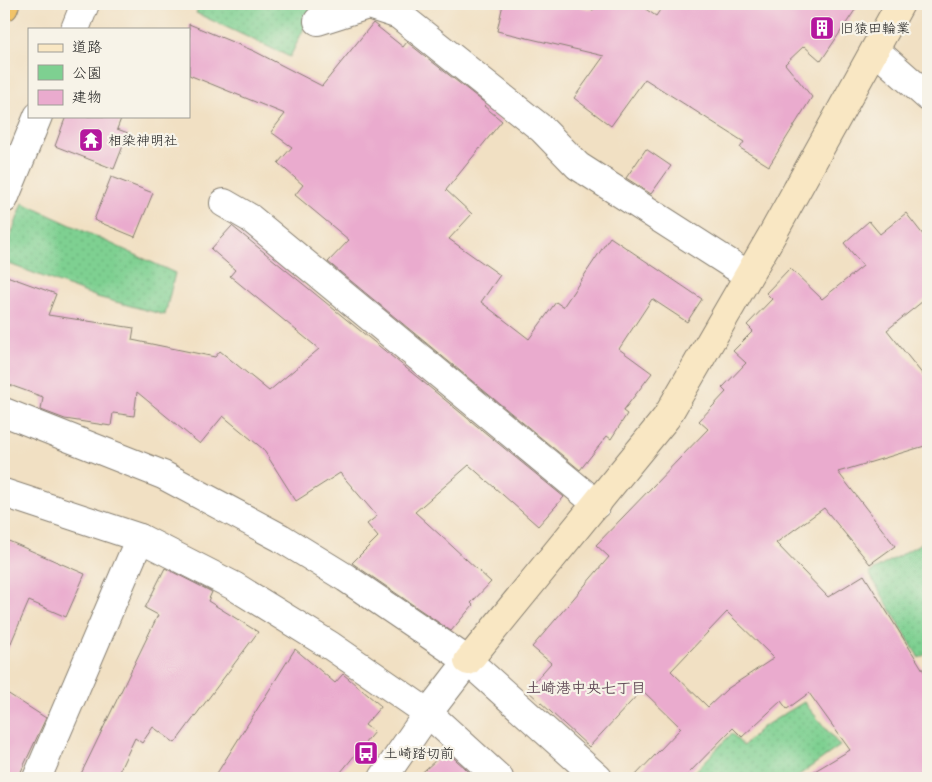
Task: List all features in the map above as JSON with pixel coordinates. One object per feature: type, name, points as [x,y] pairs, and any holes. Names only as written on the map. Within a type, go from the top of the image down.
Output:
[{"type":"street","points":[[75,28],[85,4]]},
{"type":"street","points":[[383,778],[468,660],[666,418],[900,4]]},
{"type":"street","points":[[318,21],[368,5],[398,15],[542,129],[578,166],[748,275]]},
{"type":"street","points":[[875,50],[928,97]]},
{"type":"street","points":[[4,199],[37,118]]},
{"type":"street","points":[[224,203],[257,224],[597,504]]},
{"type":"street","points":[[4,412],[163,475],[282,538],[346,578],[468,660],[598,778]]},
{"type":"street","points":[[4,493],[140,538],[234,586],[331,646],[428,713],[499,778]]},
{"type":"street","points":[[37,778],[140,538]]},
{"type":"green space","points":[[200,4],[316,4],[290,57],[196,13]]},
{"type":"green space","points":[[23,203],[175,273],[165,315],[97,297],[4,262],[4,254]]},
{"type":"green space","points":[[923,542],[928,561],[928,653],[919,658],[869,573]]},
{"type":"green space","points":[[804,702],[840,746],[795,778],[689,778],[732,733],[743,746],[761,728]]},
{"type":"building","points":[[503,4],[566,4],[593,10],[597,4],[638,4],[656,16],[664,4],[859,4],[821,61],[804,46],[785,64],[812,97],[769,166],[740,148],[744,142],[645,79],[611,126],[574,98],[604,56],[497,31]]},
{"type":"building","points":[[373,23],[403,47],[407,42],[486,104],[484,106],[502,121],[446,190],[472,214],[449,239],[500,275],[481,302],[529,339],[556,302],[563,307],[610,237],[702,299],[687,322],[652,299],[619,349],[652,373],[623,411],[627,414],[611,439],[607,436],[580,470],[328,262],[349,240],[295,195],[303,185],[278,163],[292,147],[271,132],[285,114],[190,75],[189,24],[254,51],[322,86]]},
{"type":"building","name":"相染神明社","points":[[65,118],[121,118],[117,129],[128,133],[114,169],[55,146]]},
{"type":"building","points":[[646,149],[671,166],[651,194],[626,178]]},
{"type":"building","points":[[111,177],[153,193],[135,237],[94,220]]},
{"type":"building","points":[[906,213],[928,241],[928,297],[887,330],[928,381],[928,445],[838,472],[895,546],[870,564],[824,508],[776,543],[828,597],[864,575],[928,678],[928,778],[803,778],[850,750],[809,693],[787,709],[781,701],[742,737],[733,728],[684,778],[633,778],[681,728],[642,690],[589,747],[527,690],[551,663],[532,647],[609,557],[596,545],[708,429],[699,421],[726,392],[722,388],[746,363],[733,351],[753,331],[747,325],[772,299],[766,293],[790,268],[822,299],[863,266],[844,243],[869,221],[880,234]],"holes":[[[727,612],[774,658],[727,689],[708,707],[671,671]]]},
{"type":"building","points":[[232,226],[564,497],[538,526],[469,465],[415,512],[491,582],[471,603],[473,605],[451,631],[352,563],[378,537],[367,524],[377,516],[340,473],[296,501],[263,449],[223,416],[200,444],[137,392],[134,416],[113,413],[111,426],[65,419],[41,410],[43,397],[4,383],[4,275],[56,294],[48,315],[134,328],[132,340],[215,357],[220,351],[269,391],[319,349],[230,276],[235,270],[211,249]]},
{"type":"building","points":[[4,539],[85,574],[66,617],[29,601],[4,659]]},
{"type":"building","points":[[165,568],[212,592],[208,601],[258,632],[175,743],[153,727],[142,743],[135,738],[116,778],[79,778],[158,615],[145,608]]},
{"type":"building","points":[[295,649],[335,683],[343,674],[381,706],[365,725],[374,732],[336,778],[214,778]]},
{"type":"building","points":[[4,691],[46,718],[18,778],[4,778]]},
{"type":"building","points":[[446,751],[476,778],[416,778]]},
{"type":"place","name":"旧猿田輪業","points":[[822,28]]},
{"type":"place","name":"相染神明社","points":[[91,140]]},
{"type":"place","name":"土崎踏切前","points":[[366,753]]},
{"type":"district","name":"土崎港中央七丁目","points":[[586,688]]}]
